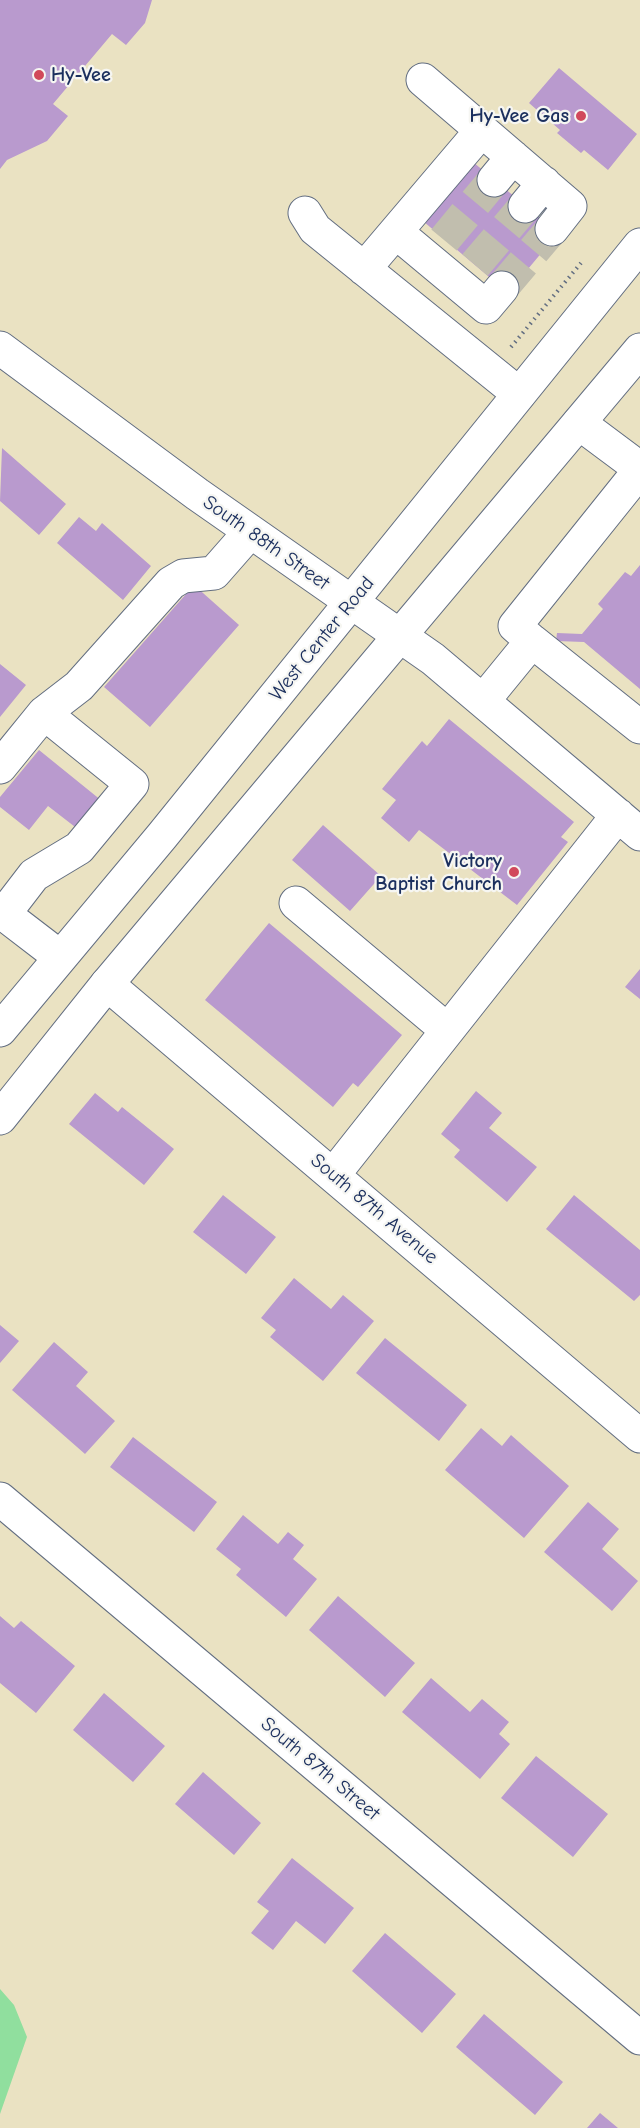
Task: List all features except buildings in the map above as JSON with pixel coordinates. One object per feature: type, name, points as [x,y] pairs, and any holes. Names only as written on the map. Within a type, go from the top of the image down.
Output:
[{"type":"street","points":[[423,80],[482,130],[504,169],[534,194],[570,206],[552,228]]},
{"type":"street","points":[[364,269],[482,130]]},
{"type":"street","points":[[305,213],[315,229],[519,394]]},
{"type":"street","points":[[396,232],[436,249],[467,275],[486,307],[502,288]]},
{"type":"street","name":"West Center Road","points":[[0,1030],[351,603],[640,245]]},
{"type":"street","name":"South 88th Street","points":[[0,348],[250,532],[401,636],[483,701],[634,829]]},
{"type":"street","points":[[0,1118],[107,984],[640,350]]},
{"type":"street","points":[[579,423],[634,464],[640,472],[515,626],[640,727]]},
{"type":"street","points":[[0,767],[44,713],[80,686],[171,583],[183,576],[214,573],[250,532]]},
{"type":"street","points":[[483,701],[532,641]]},
{"type":"street","points":[[44,713],[132,784],[79,848],[34,875],[2,912],[60,957]]},
{"type":"street","points":[[334,1174],[447,1030],[634,829]]},
{"type":"street","points":[[296,903],[447,1030]]},
{"type":"street","name":"South 87th Avenue","points":[[107,984],[334,1174],[640,1436]]},
{"type":"street","name":"South 87th Street","points":[[0,1499],[640,2038]]},
{"type":"green space","points":[[0,1989],[14,2005],[27,2037],[0,2114]]},
{"type":"tunnel","points":[[444,240],[494,180]]},
{"type":"tunnel","points":[[475,265],[525,206]]},
{"type":"tunnel","points":[[502,288],[552,229]]},
{"type":"place","name":"Hy-Vee","points":[[39,75]]},
{"type":"place","name":"Hy-Vee Gas","points":[[581,116]]},
{"type":"place","name":"Victory Baptist Church","points":[[514,872]]}]
